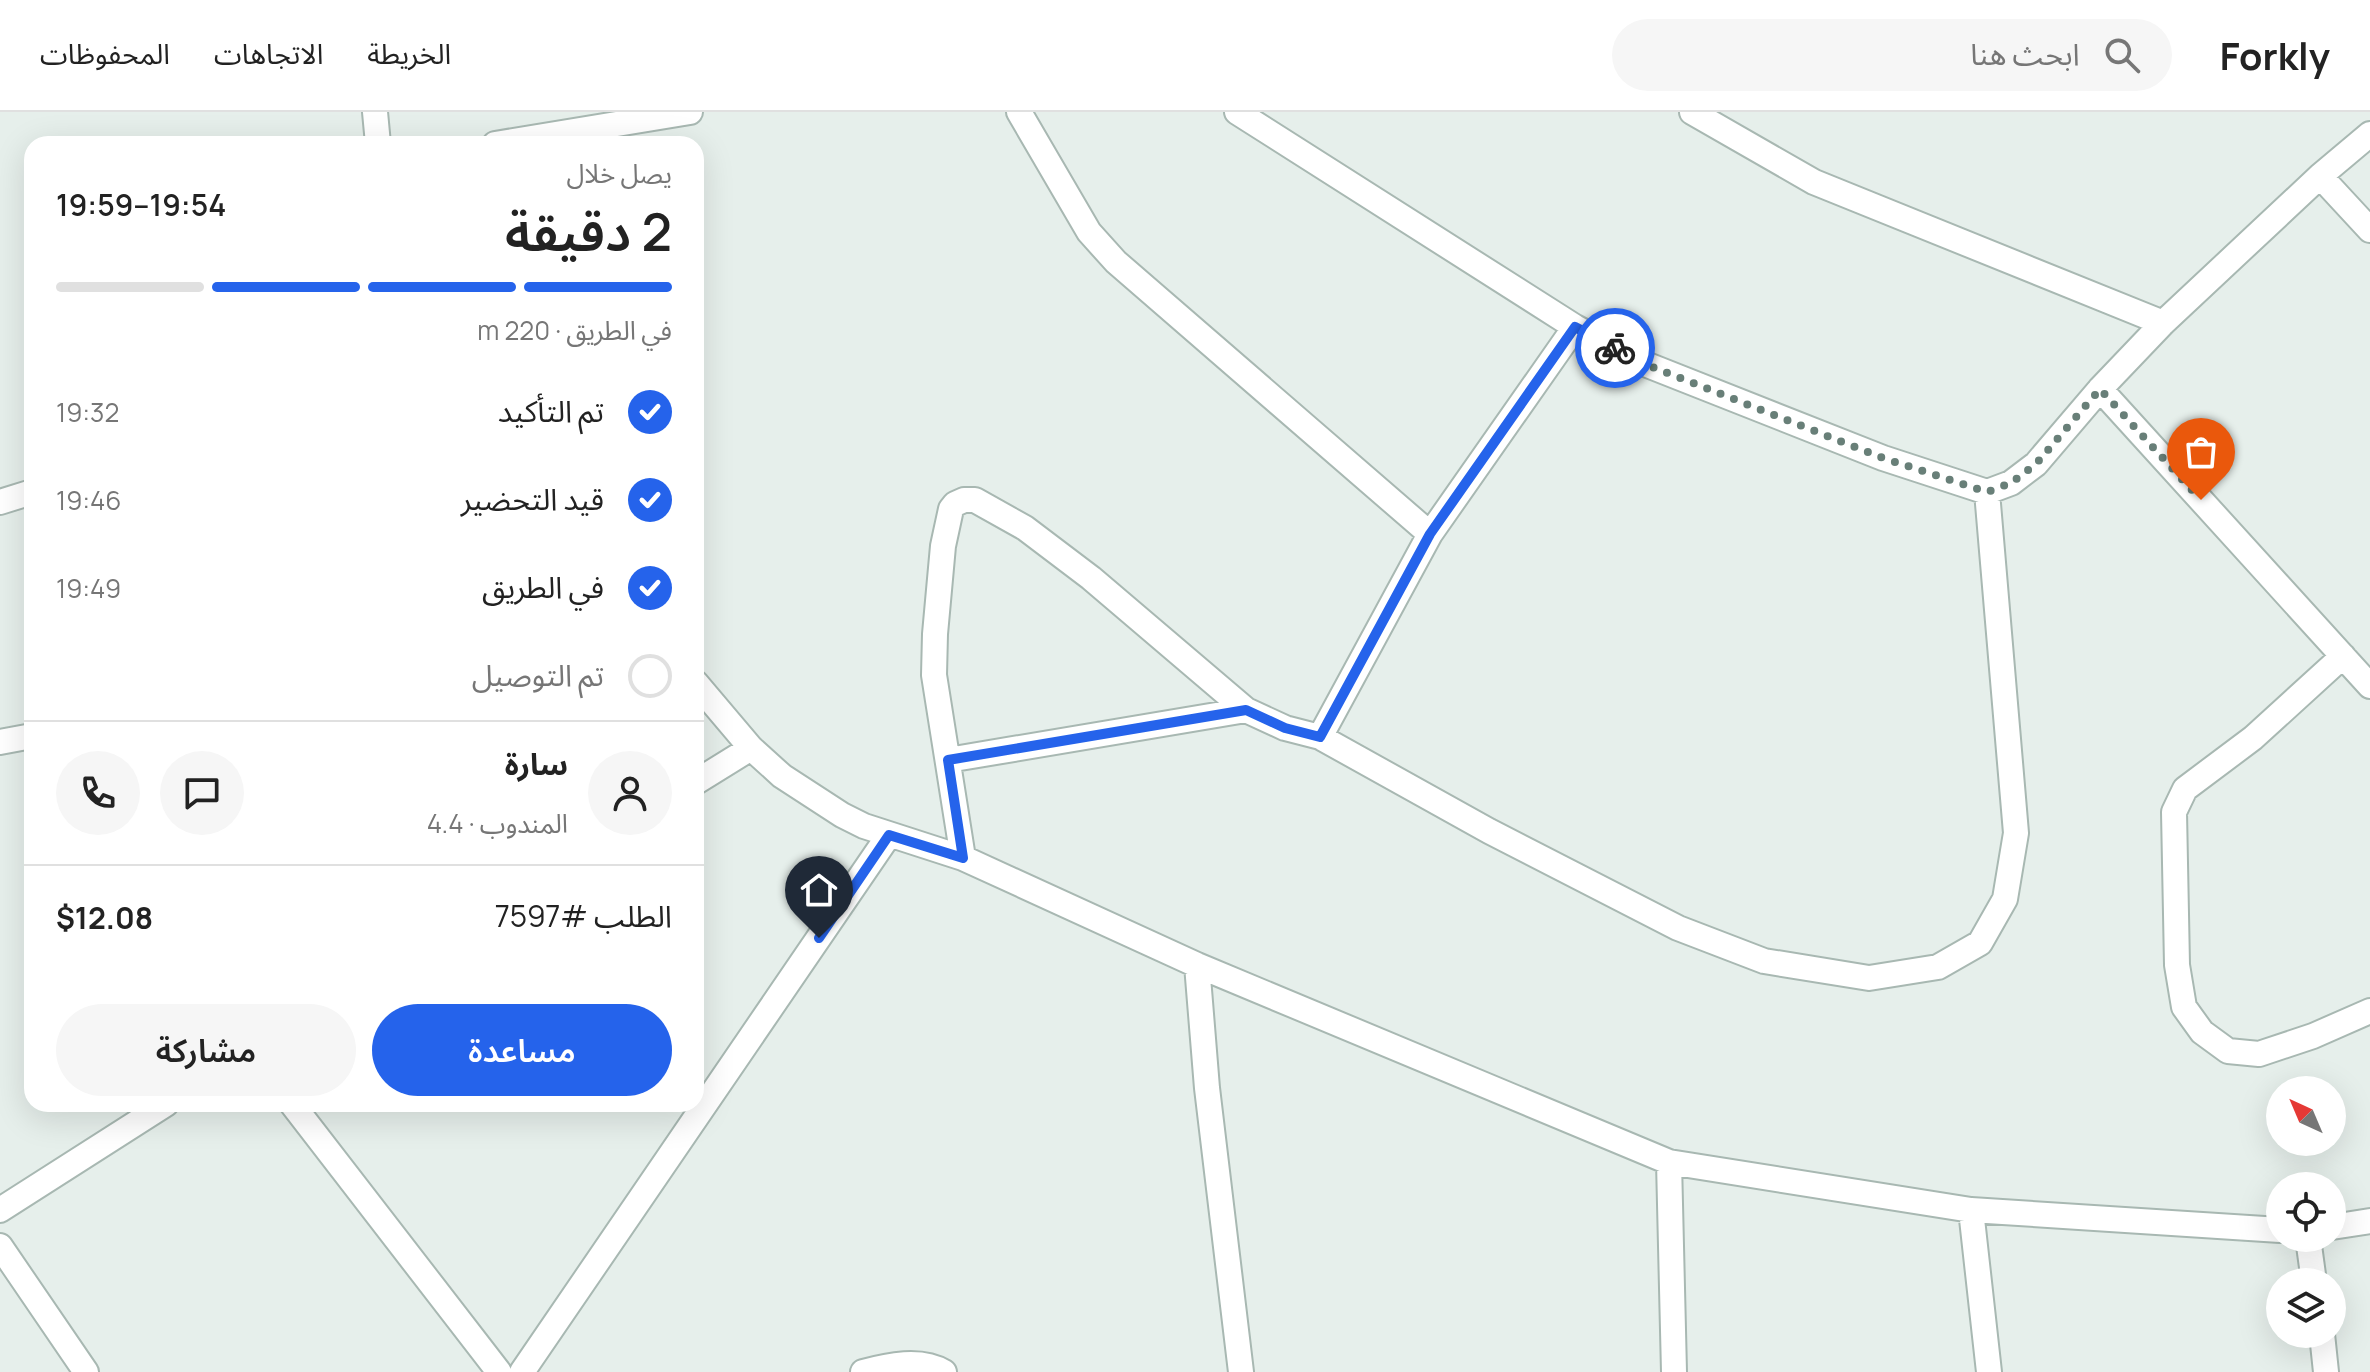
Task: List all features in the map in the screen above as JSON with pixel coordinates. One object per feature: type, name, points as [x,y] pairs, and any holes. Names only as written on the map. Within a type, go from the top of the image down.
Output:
[{"type":"street","points":[[375,112],[377,136]]},
{"type":"street","points":[[544,136],[690,112]]},
{"type":"street","points":[[1019,112],[1089,232],[1116,262],[1430,534]]},
{"type":"street","points":[[1237,112],[1575,327],[1645,364],[1883,458],[1987,492],[2011,483],[2036,464],[2100,389],[2163,323],[2320,176],[2370,134]]},
{"type":"street","points":[[1692,112],[1814,182],[2163,323]]},
{"type":"street","points":[[2320,176],[2370,230]]},
{"type":"street","points":[[1320,737],[1430,534],[1575,327]]},
{"type":"street","points":[[2100,389],[2370,686]]},
{"type":"street","points":[[963,858],[934,675],[935,634],[943,546],[949,516],[955,504],[975,500],[1025,528],[1091,578],[1246,710],[1285,728],[1320,737],[1588,883],[1678,928],[1764,961],[1869,978],[1938,967],[1980,943],[2005,899],[2016,833],[1987,492]]},
{"type":"street","points":[[0,502],[24,494]]},
{"type":"street","points":[[2343,656],[2253,738],[2185,789],[2174,812],[2177,965],[2184,1007],[2202,1032],[2228,1051],[2259,1054],[2313,1036],[2370,1011]]},
{"type":"street","points":[[704,692],[751,748],[782,776],[842,815],[889,835],[963,858],[1197,965],[1669,1162],[1971,1210],[2266,1229]]},
{"type":"street","points":[[948,760],[1246,710]]},
{"type":"street","points":[[0,742],[24,738]]},
{"type":"street","points":[[704,777],[751,748]]},
{"type":"street","points":[[704,1106],[889,835]]},
{"type":"street","points":[[1197,965],[1207,1088],[1241,1372]]},
{"type":"street","points":[[0,1210],[153,1112]]},
{"type":"street","points":[[298,1112],[499,1372]]},
{"type":"street","points":[[522,1372],[700,1112]]},
{"type":"street","points":[[1669,1162],[1674,1372]]},
{"type":"street","points":[[1971,1210],[1989,1372]]},
{"type":"street","points":[[2346,1225],[2370,1221]]},
{"type":"street","points":[[0,1246],[86,1372]]},
{"type":"street","points":[[2323,1348],[2326,1372]]},
{"type":"street","points":[[863,1372],[907,1364],[934,1366],[944,1372]]},
{"type":"way so far","points":[[1615,348],[1645,364],[1735,401],[1883,458],[1987,492],[2011,483],[2036,464],[2100,389],[2201,500]]},
{"type":"route","points":[[819,938],[889,835],[963,858],[948,760],[1246,710],[1285,728],[1320,737],[1430,534],[1575,327],[1615,348]]}]
